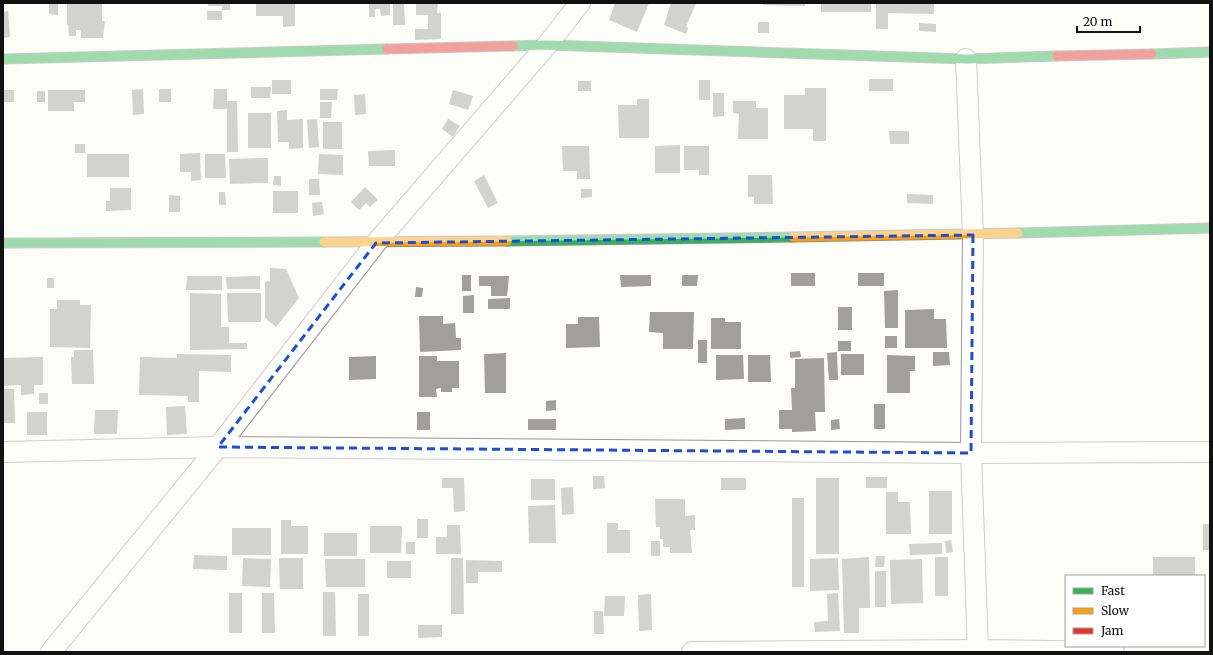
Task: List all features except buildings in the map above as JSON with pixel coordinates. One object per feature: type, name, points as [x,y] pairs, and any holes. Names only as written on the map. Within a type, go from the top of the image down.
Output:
[{"type":"street","points":[[51,652],[218,447],[376,243],[547,45],[580,3]]},
{"type":"street","points":[[3,59],[547,45],[966,59],[1210,52]]},
{"type":"street","points":[[966,59],[973,235],[971,453],[978,651]]},
{"type":"street","points":[[3,243],[376,243],[973,235],[1210,228]]},
{"type":"street","points":[[3,452],[218,447],[971,453],[1210,452]]},
{"type":"street","points":[[692,652],[1114,652]]},
{"type":"highlighted area","points":[[973,235],[971,453],[218,447],[376,243]]},
{"type":"traffic: fast","points":[[513,46],[547,45],[966,59],[1057,56]]},
{"type":"traffic: fast","points":[[3,59],[387,49]]},
{"type":"traffic: fast","points":[[1152,54],[1210,52]]},
{"type":"traffic: fast","points":[[1018,233],[1210,228]]},
{"type":"traffic: fast","points":[[507,241],[793,237]]},
{"type":"traffic: fast","points":[[3,243],[324,242]]},
{"type":"traffic: slow","points":[[793,237],[1018,233]]},
{"type":"traffic: slow","points":[[324,242],[507,241]]},
{"type":"traffic: jam","points":[[387,49],[513,46]]},
{"type":"traffic: jam","points":[[1057,56],[1152,54]]}]
